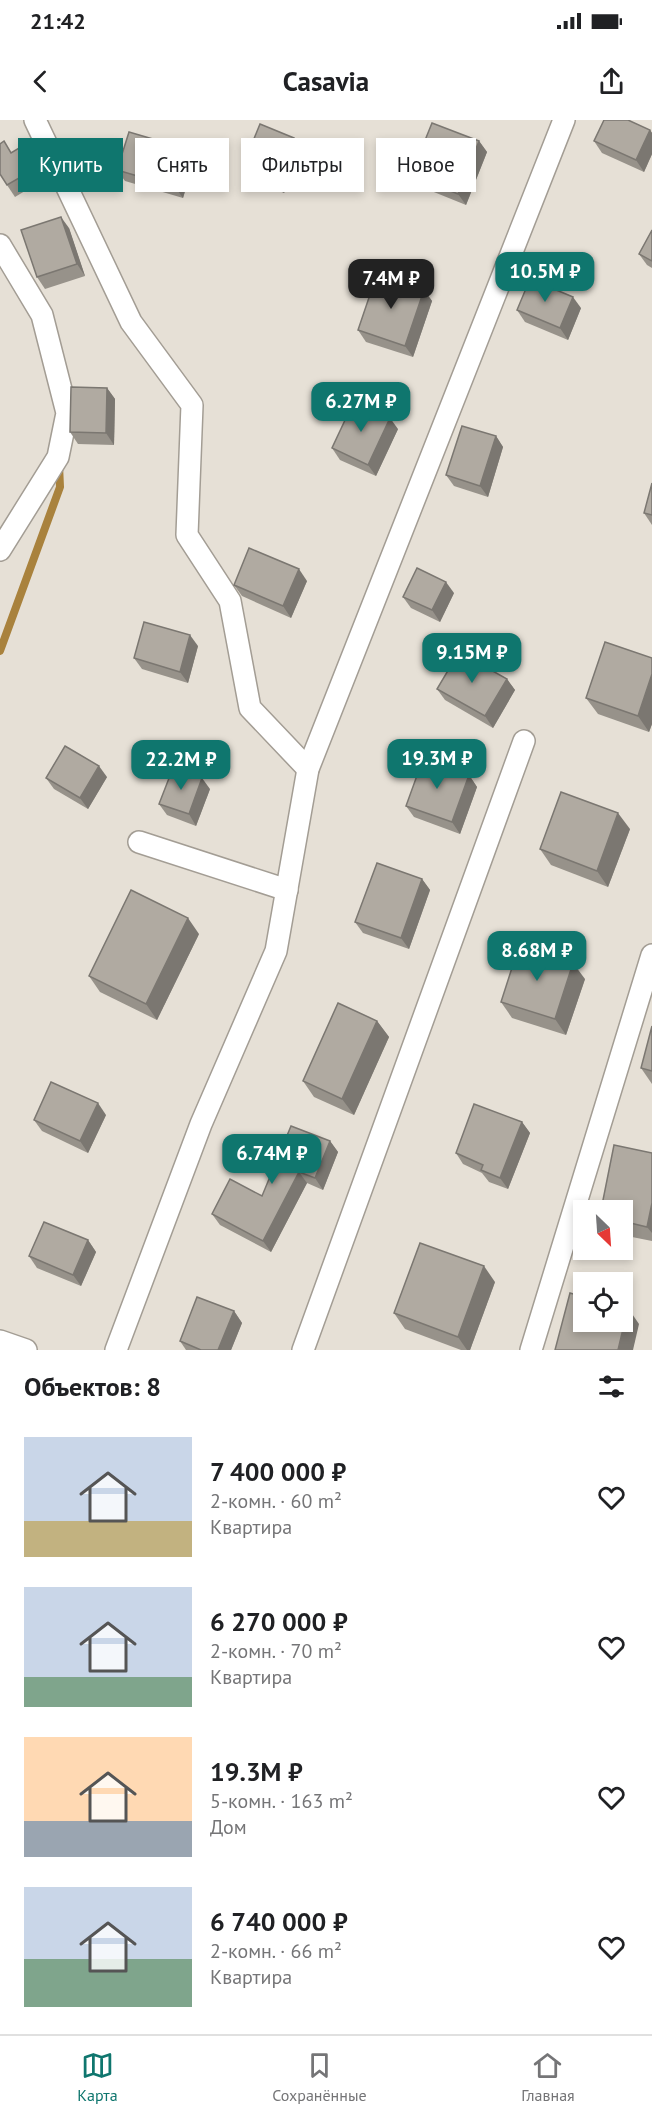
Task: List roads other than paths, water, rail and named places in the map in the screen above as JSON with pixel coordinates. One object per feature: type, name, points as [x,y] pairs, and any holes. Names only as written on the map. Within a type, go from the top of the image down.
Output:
[{"type":"street","points":[[35,120],[131,322],[192,405],[187,536],[230,601],[250,708],[308,769]]},
{"type":"street","points":[[116,1350],[201,1124],[276,951],[308,769],[564,120]]},
{"type":"street","points":[[0,245],[42,315],[68,413],[58,457],[0,550]]},
{"type":"street","points":[[303,1350],[524,741]]},
{"type":"street","points":[[139,842],[287,890]]},
{"type":"street","points":[[531,1350],[652,955]]},
{"type":"street","points":[[0,1341],[26,1350]]},
{"type":"waterway","points":[[0,651],[60,487],[59,465]]}]
